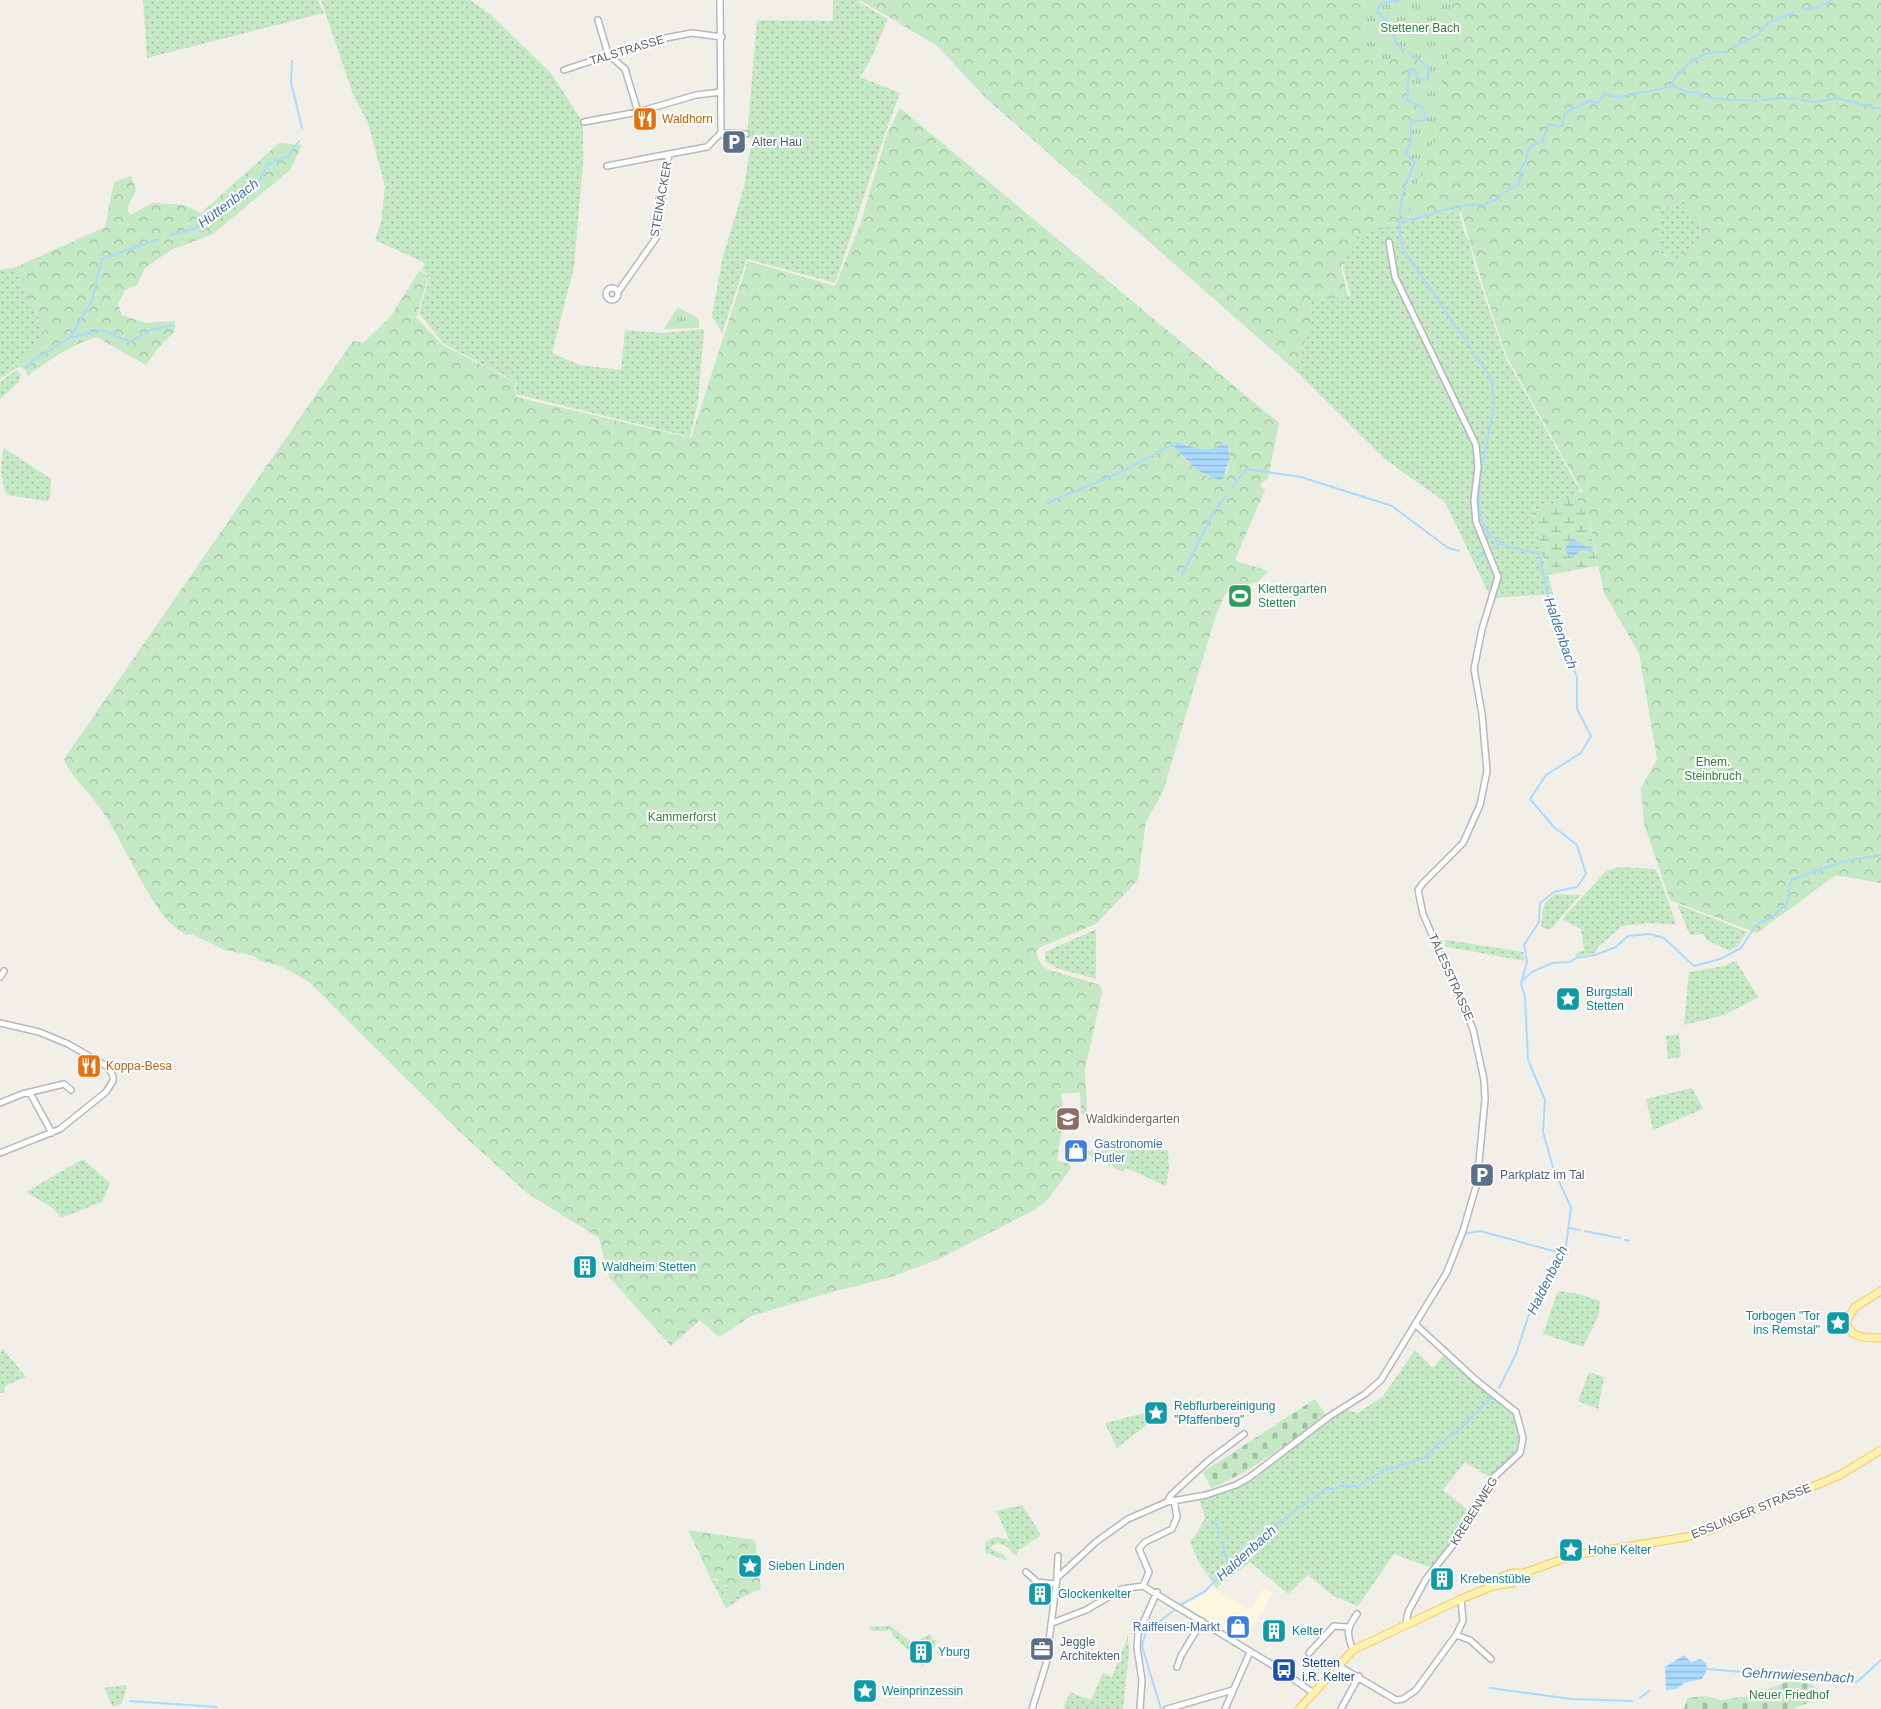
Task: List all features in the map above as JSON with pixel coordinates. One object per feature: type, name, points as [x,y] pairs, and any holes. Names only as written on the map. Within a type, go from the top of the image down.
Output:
[{"type":"main road","points":[[1881,1291],[1855,1307],[1848,1314],[1846,1322],[1850,1331],[1857,1336],[1881,1338]]},
{"type":"main road","name":"ESSLINGER STRASSE","points":[[1298,1709],[1353,1650],[1406,1623],[1493,1586],[1499,1578],[1512,1573],[1525,1572],[1574,1555],[1705,1532],[1828,1480],[1881,1450]]},
{"type":"street","points":[[720,0],[722,37],[721,133],[746,134]]},
{"type":"street","points":[[598,20],[608,54],[625,69],[638,112]]},
{"type":"street","name":"TALSTRASSE","points":[[564,70],[655,40],[692,33],[722,37]]},
{"type":"street","points":[[584,122],[638,112],[696,95],[720,92]]},
{"type":"street","name":"STEINÄCKER","points":[[607,166],[707,146],[721,133]]},
{"type":"street","name":"STEINÄCKER","points":[[618,292],[656,238],[669,154]]},
{"type":"street","name":"TÄLESSTRASSE","points":[[1057,1578],[1096,1542],[1128,1518],[1174,1500],[1220,1492],[1250,1477],[1330,1416],[1365,1394],[1381,1380],[1447,1272],[1473,1200],[1478,1174],[1484,1099],[1481,1060],[1467,1011],[1422,914],[1418,890],[1463,843],[1472,825],[1483,793],[1487,771],[1474,669],[1482,629],[1498,577],[1476,522],[1474,509],[1478,467],[1476,446],[1395,277],[1389,242]]},
{"type":"street","points":[[0,977],[4,972]]},
{"type":"street","points":[[0,1024],[39,1032],[68,1044],[108,1067],[113,1076],[113,1081],[106,1092],[79,1115],[52,1133],[0,1153]]},
{"type":"street","points":[[0,1103],[22,1094],[64,1084],[71,1090]]},
{"type":"street","points":[[30,1093],[52,1133]]},
{"type":"street","name":"KREBENWEG","points":[[1406,1623],[1408,1612],[1426,1579],[1458,1540],[1492,1479],[1520,1453],[1523,1438],[1516,1412],[1477,1381],[1415,1324]]},
{"type":"street","points":[[1167,1502],[1171,1495],[1208,1461],[1244,1434]]},
{"type":"street","points":[[1143,1586],[1149,1572],[1139,1549],[1145,1542],[1172,1529],[1177,1517],[1174,1500]]},
{"type":"street","points":[[1032,1709],[1046,1664],[1058,1556]]},
{"type":"street","points":[[1026,1572],[1037,1582],[1055,1584]]},
{"type":"street","points":[[1052,1623],[1086,1610],[1122,1589],[1143,1586],[1157,1592],[1312,1692]]},
{"type":"street","points":[[1140,1709],[1142,1680],[1137,1648],[1138,1634],[1157,1592]]},
{"type":"street","points":[[1337,1665],[1359,1676],[1396,1700],[1403,1699],[1416,1690],[1456,1635],[1463,1621],[1461,1599]]},
{"type":"street","points":[[1353,1650],[1347,1635],[1348,1627],[1357,1614]]},
{"type":"street","points":[[1177,1667],[1181,1656],[1202,1621]]},
{"type":"street","points":[[1309,1653],[1334,1626],[1348,1627]]},
{"type":"street","points":[[1456,1635],[1470,1640],[1491,1659]]},
{"type":"street","points":[[1225,1709],[1250,1652]]},
{"type":"street","points":[[1342,1709],[1359,1676]]},
{"type":"street","points":[[1168,1709],[1233,1690]]},
{"type":"shaded area","points":[[1212,1588],[1250,1610],[1264,1588],[1273,1593],[1243,1644],[1185,1605]]},
{"type":"green space","points":[[143,0],[318,0],[324,13],[147,58]]},
{"type":"green space","points":[[321,0],[470,0],[491,15],[551,73],[583,123],[583,163],[574,267],[552,353],[579,365],[621,370],[625,330],[664,333],[704,329],[698,402],[690,437],[516,394],[516,382],[444,344],[419,313],[430,275],[421,270],[425,263],[375,240],[381,222],[385,186],[368,123],[353,94]]},
{"type":"green space","points":[[833,0],[859,0],[860,3],[888,19],[869,63],[860,77],[900,93],[835,283],[747,259],[722,333],[712,316],[723,256],[744,187],[752,138],[747,137],[757,20],[833,21]]},
{"type":"green space","points":[[860,0],[1881,0],[1881,883],[1836,875],[1757,933],[1670,900],[1644,824],[1641,788],[1657,759],[1639,653],[1604,593],[1589,520],[1575,496],[1583,493],[1507,357],[1461,212],[1439,213],[1359,235],[1348,249],[1346,262],[1341,266],[1348,297],[1311,301],[1312,318],[1296,371],[988,100],[936,45]],"holes":[[[1685,201],[1687,215],[1699,219],[1701,242],[1676,259],[1659,254],[1659,210]]]},
{"type":"green space","name":"Stettener Bach","points":[[1365,0],[1453,0],[1449,33],[1451,47],[1446,64],[1439,123],[1406,218],[1398,220],[1401,200],[1414,162],[1405,154],[1411,145],[1413,120],[1430,119],[1421,108],[1409,100],[1408,81],[1413,70],[1423,80],[1429,77],[1431,70],[1402,50],[1384,66],[1364,58],[1362,34]]},
{"type":"green space","name":"Kammerforst","points":[[900,108],[1279,423],[1268,479],[1261,483],[1260,486],[1265,490],[1236,557],[1236,561],[1269,571],[1257,583],[1232,586],[1224,596],[1215,618],[1163,791],[1146,822],[1138,880],[1096,924],[1041,947],[1036,952],[1040,963],[1046,969],[1097,984],[1101,987],[1102,993],[1085,1069],[1087,1114],[1081,1114],[1080,1092],[1061,1094],[1064,1114],[1057,1161],[1069,1163],[1071,1168],[1048,1199],[1036,1209],[939,1259],[891,1277],[751,1316],[719,1337],[700,1320],[671,1346],[609,1277],[599,1238],[527,1193],[463,1135],[309,982],[281,966],[261,961],[254,956],[225,950],[192,934],[185,935],[170,923],[159,910],[107,819],[94,799],[70,771],[64,759],[353,341],[363,343],[391,316],[419,271],[429,275],[416,318],[443,345],[515,382],[516,397],[691,438],[748,261],[835,286],[860,225],[887,134]],"holes":[[[1173,444],[1197,449],[1230,449],[1227,473],[1209,478],[1184,459]]]},
{"type":"green space","points":[[279,143],[302,145],[290,170],[213,234],[171,250],[145,268],[137,285],[125,290],[118,304],[122,315],[145,323],[175,321],[175,331],[159,347],[146,365],[96,337],[60,354],[28,376],[25,369],[18,367],[47,336],[14,268],[105,227],[114,182],[131,176],[136,190],[127,209],[130,215],[153,203],[184,205],[201,213]]},
{"type":"green space","points":[[1686,201],[1699,219],[1701,242],[1676,259],[1658,253],[1659,210]]},
{"type":"green space","points":[[1459,212],[1465,235],[1470,243],[1474,264],[1506,358],[1582,494],[1532,511],[1553,594],[1491,598],[1445,502],[1386,460],[1296,371],[1312,318],[1311,300],[1351,296],[1343,269],[1348,249],[1359,234],[1439,213]]},
{"type":"green space","points":[[14,268],[47,336],[18,367],[0,379],[0,270]]},
{"type":"green space","points":[[678,307],[699,319],[699,328],[664,329]]},
{"type":"green space","points":[[16,370],[21,374],[19,382],[0,399],[0,382]]},
{"type":"green space","points":[[4,448],[51,479],[50,499],[47,501],[7,495],[1,472]]},
{"type":"green space","points":[[1575,496],[1588,517],[1598,566],[1548,575],[1532,511]]},
{"type":"green space","name":"Ehem. Steinbruch","points":[[1717,754],[1726,762],[1727,775],[1718,781],[1721,791],[1712,792],[1708,787],[1690,797],[1685,788],[1696,781],[1702,761]]},
{"type":"green space","points":[[1620,867],[1655,869],[1676,924],[1649,923],[1622,926],[1598,947],[1595,953],[1576,957],[1575,954],[1584,950],[1581,929],[1562,919],[1606,871]]},
{"type":"green space","points":[[1555,894],[1580,895],[1550,930],[1541,927],[1544,904]]},
{"type":"green space","points":[[1677,904],[1747,932],[1738,946],[1729,951],[1707,940],[1703,934],[1690,935]]},
{"type":"green space","points":[[1096,929],[1096,979],[1057,968],[1045,961],[1045,952]]},
{"type":"green space","points":[[1434,938],[1523,952],[1525,961],[1437,945]]},
{"type":"green space","points":[[1736,961],[1758,997],[1725,1015],[1684,1025],[1689,972],[1723,966]]},
{"type":"green space","points":[[1679,1034],[1681,1057],[1668,1059],[1666,1036]]},
{"type":"green space","points":[[1692,1088],[1703,1109],[1653,1130],[1646,1099]]},
{"type":"green space","points":[[1132,1150],[1168,1150],[1169,1168],[1166,1186],[1126,1168]]},
{"type":"green space","points":[[1132,1150],[1124,1172],[1115,1169],[1112,1164],[1109,1166],[1101,1156],[1100,1159],[1095,1160],[1091,1155],[1086,1155],[1088,1151]]},
{"type":"green space","points":[[83,1159],[110,1183],[102,1202],[61,1218],[53,1208],[26,1192]]},
{"type":"green space","points":[[1558,1291],[1579,1294],[1600,1301],[1599,1314],[1583,1347],[1543,1334]]},
{"type":"green space","points":[[2,1348],[26,1377],[5,1386],[5,1392],[0,1393],[0,1355]]},
{"type":"green space","points":[[1415,1350],[1433,1368],[1444,1355],[1514,1415],[1520,1438],[1517,1451],[1491,1478],[1465,1462],[1443,1490],[1469,1511],[1451,1544],[1432,1568],[1394,1554],[1358,1606],[1333,1596],[1308,1575],[1288,1594],[1250,1562],[1216,1588],[1199,1562],[1190,1542],[1198,1532],[1205,1517],[1199,1499],[1224,1493],[1257,1478],[1283,1455],[1344,1409],[1358,1413],[1383,1396]]},
{"type":"green space","points":[[1589,1372],[1604,1377],[1598,1409],[1578,1401]]},
{"type":"green space","points":[[1315,1399],[1327,1416],[1256,1465],[1211,1488],[1203,1472]]},
{"type":"green space","points":[[1156,1410],[1159,1411],[1158,1416],[1117,1448],[1105,1423]]},
{"type":"green space","points":[[1022,1505],[1041,1535],[1018,1551],[1016,1556],[1009,1548],[998,1543],[989,1548],[1004,1555],[1008,1561],[985,1553],[985,1543],[991,1539],[1000,1538],[1010,1541],[996,1511]]},
{"type":"green space","points":[[688,1530],[755,1540],[761,1589],[743,1597],[737,1593],[725,1600],[723,1599],[730,1589],[725,1585],[717,1585],[718,1580],[710,1577]]},
{"type":"green space","points":[[710,1577],[730,1589],[724,1600],[737,1593],[743,1597],[726,1608]]},
{"type":"green space","points":[[891,1626],[912,1643],[930,1634],[933,1640],[937,1640],[930,1660],[920,1668],[932,1651],[928,1653],[921,1646],[915,1651],[921,1659],[918,1659],[892,1635],[893,1632],[889,1629],[887,1631],[872,1631],[869,1627]]},
{"type":"green space","points":[[1128,1636],[1129,1653],[1123,1709],[1063,1709],[1070,1692],[1091,1700],[1103,1673],[1112,1677]]},
{"type":"green space","name":"Neuer Friedhof","points":[[1789,1681],[1811,1684],[1825,1695],[1794,1709],[1684,1709],[1687,1698],[1704,1696],[1720,1700],[1749,1696]]},
{"type":"green space","points":[[127,1685],[122,1703],[113,1707],[104,1688]]},
{"type":"water","points":[[1176,442],[1205,449],[1211,449],[1222,444],[1228,446],[1230,457],[1223,479],[1210,477],[1196,468],[1174,446]]},
{"type":"water","points":[[1574,540],[1586,547],[1591,546],[1593,553],[1582,549],[1571,558],[1565,550],[1568,543]]},
{"type":"water","points":[[1684,1655],[1691,1662],[1700,1659],[1706,1663],[1707,1669],[1702,1679],[1684,1683],[1676,1689],[1666,1690],[1665,1667]]},
{"type":"waterway","name":"Stettener Bach","points":[[1398,0],[1397,2],[1381,3],[1377,12],[1391,23],[1396,43],[1403,49]]},
{"type":"waterway","points":[[1803,10],[1818,7],[1832,0]]},
{"type":"waterway","points":[[1734,47],[1756,36],[1768,23],[1794,12]]},
{"type":"waterway","points":[[1670,86],[1678,74],[1695,59],[1708,53],[1727,52]]},
{"type":"waterway","name":"Haldenbach","points":[[1408,53],[1427,65],[1429,70],[1428,80],[1419,79],[1414,69],[1410,69],[1409,72],[1407,100],[1423,108],[1426,119],[1424,121],[1411,120],[1411,140],[1406,153],[1415,163],[1406,184],[1401,205],[1400,227],[1403,249],[1491,378],[1494,401],[1479,489],[1479,507],[1483,523],[1490,535],[1500,542],[1539,553],[1550,606],[1577,677],[1577,709],[1591,736],[1581,753],[1546,775],[1530,799],[1554,827],[1577,845],[1586,874],[1577,887],[1554,892],[1540,903],[1539,922],[1524,945],[1527,961],[1521,984],[1525,997],[1528,1060],[1545,1100],[1543,1132],[1554,1171],[1571,1207],[1566,1246],[1530,1311],[1516,1354],[1499,1388]]},
{"type":"waterway","name":"Hüttenbach","points":[[292,61],[291,82],[302,128]]},
{"type":"waterway","points":[[1460,206],[1485,204],[1498,199],[1501,194],[1519,184],[1521,168],[1524,165],[1530,146],[1543,141],[1548,124],[1562,126],[1565,113],[1589,101],[1598,103],[1605,94],[1619,97],[1674,86],[1688,93],[1695,92],[1709,98],[1756,101]]},
{"type":"waterway","points":[[1801,100],[1815,102],[1836,98],[1881,109]]},
{"type":"waterway","points":[[1762,100],[1796,99]]},
{"type":"waterway","name":"Hüttenbach","points":[[170,235],[194,229],[260,180],[268,164],[287,157],[299,141]]},
{"type":"waterway","points":[[1399,223],[1455,207]]},
{"type":"waterway","name":"Hüttenbach","points":[[25,368],[36,358],[70,338],[92,300],[102,259],[159,239]]},
{"type":"waterway","points":[[70,338],[102,330],[130,342],[151,330],[173,325]]},
{"type":"waterway","points":[[1047,503],[1125,470],[1173,444]]},
{"type":"waterway","points":[[1231,489],[1246,469],[1301,477],[1392,506],[1448,548],[1459,551]]},
{"type":"waterway","points":[[1182,575],[1213,513],[1226,496]]},
{"type":"waterway","points":[[1476,557],[1483,555],[1502,543]]},
{"type":"waterway","points":[[1521,982],[1532,972],[1552,963],[1570,962],[1576,958],[1595,955],[1616,947],[1628,936],[1649,934],[1664,938],[1694,966],[1720,959],[1741,948],[1756,925],[1775,915],[1787,903],[1791,880],[1841,862],[1881,855]]},
{"type":"waterway","points":[[1568,1228],[1580,1230]]},
{"type":"waterway","points":[[1467,1233],[1480,1231],[1561,1253]]},
{"type":"waterway","points":[[1585,1231],[1620,1238]]},
{"type":"waterway","points":[[1625,1240],[1629,1241]]},
{"type":"waterway","name":"Haldenbach","points":[[1161,1709],[1142,1646],[1146,1632],[1182,1604],[1204,1592],[1244,1552],[1279,1522],[1326,1489],[1335,1489],[1342,1485],[1358,1487],[1384,1470],[1424,1458],[1438,1444],[1458,1431],[1491,1398]]},
{"type":"waterway","points":[[1215,1519],[1220,1537]]},
{"type":"waterway","points":[[1223,1545],[1229,1567]]},
{"type":"waterway","name":"Gehrnwiesenbach","points":[[1707,1669],[1857,1682],[1881,1660]]},
{"type":"waterway","points":[[1490,1688],[1571,1699],[1632,1701]]},
{"type":"waterway","points":[[1640,1698],[1649,1691]]},
{"type":"waterway","points":[[130,1701],[217,1707]]},
{"type":"place","name":"Waldhorn","points":[[645,119]]},
{"type":"place","name":"Alter Hau","points":[[734,142]]},
{"type":"place","name":"Klettergarten Stetten","points":[[1240,596]]},
{"type":"place","name":"Burgstall Stetten","points":[[1568,999]]},
{"type":"place","name":"Koppa-Besa","points":[[89,1066]]},
{"type":"place","name":"Waldkindergarten","points":[[1068,1119]]},
{"type":"place","name":"Gastronomie Putler","points":[[1076,1151]]},
{"type":"place","name":"Parkplatz im Tal","points":[[1482,1175]]},
{"type":"place","name":"Waldheim Stetten","points":[[585,1267]]},
{"type":"place","name":"Torbogen \"Tor ins Remstal\"","points":[[1838,1323]]},
{"type":"place","name":"Rebflurbereinigung \"Pfaffenberg\"","points":[[1156,1413]]},
{"type":"place","name":"Hohe Kelter","points":[[1571,1550]]},
{"type":"place","name":"Sieben Linden","points":[[750,1566]]},
{"type":"place","name":"Krebenstüble","points":[[1442,1579]]},
{"type":"place","name":"Glockenkelter","points":[[1040,1594]]},
{"type":"place","name":"Raiffeisen-Markt","points":[[1238,1627]]},
{"type":"place","name":"Kelter","points":[[1274,1631]]},
{"type":"place","name":"Jeggle Architekten","points":[[1042,1649]]},
{"type":"place","name":"Yburg","points":[[921,1652]]},
{"type":"place","name":"Stetten i.R. Kelter","points":[[1284,1670]]},
{"type":"place","name":"Weinprinzessin","points":[[865,1691]]}]
